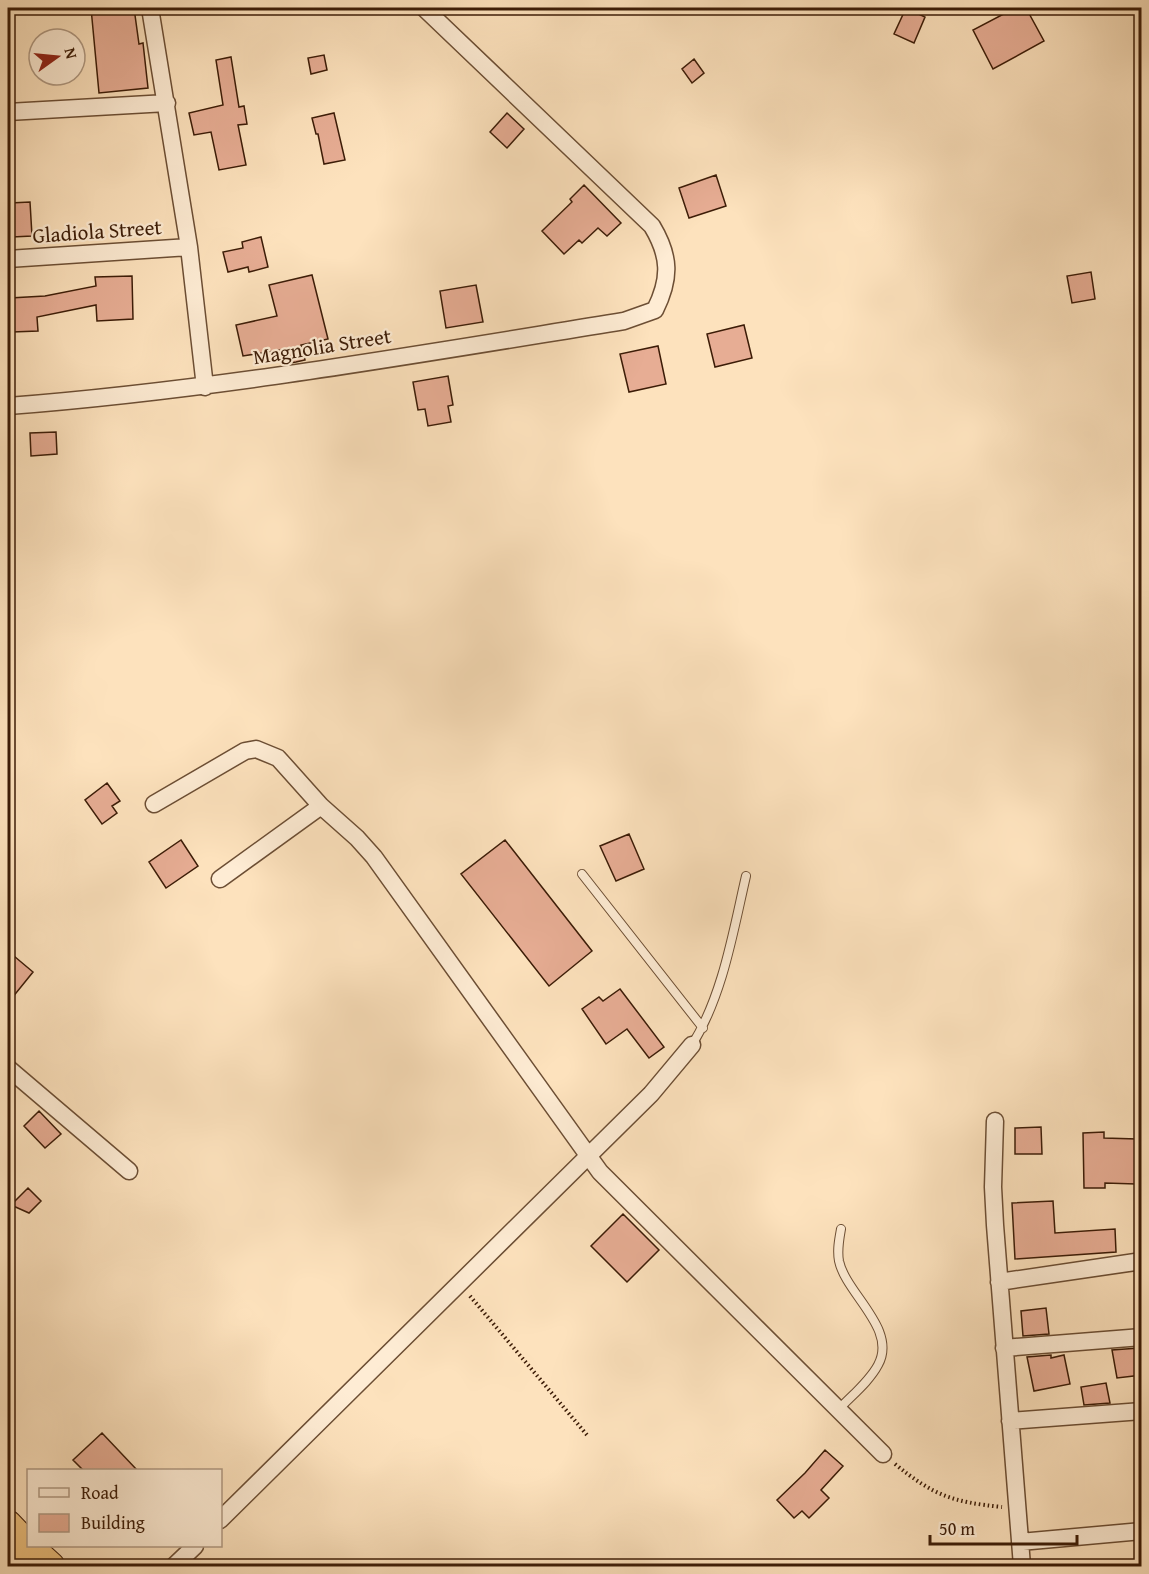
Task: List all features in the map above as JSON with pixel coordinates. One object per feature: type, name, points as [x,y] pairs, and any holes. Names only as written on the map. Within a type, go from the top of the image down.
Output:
[{"type":"highway","points":[[8,1524],[27,1543]]},
{"type":"highway","points":[[31,1547],[51,1566]]},
{"type":"highway","points":[[8,1559],[15,1566]]},
{"type":"street","points":[[150,8],[189,247],[205,387]]},
{"type":"street","name":"Magnolia Street","points":[[8,406],[205,387],[624,321],[655,310],[663,295],[667,267],[663,245],[652,226],[424,8]]},
{"type":"street","points":[[8,112],[166,103]]},
{"type":"street","name":"Gladiola Street","points":[[8,259],[189,247]]},
{"type":"street","points":[[154,804],[245,752],[256,749],[278,758],[321,806],[357,838],[374,857],[549,1099],[588,1157],[610,1184],[883,1454]]},
{"type":"street","points":[[219,879],[321,806]]},
{"type":"street","points":[[222,1518],[651,1094],[692,1045]]},
{"type":"street","points":[[8,1068],[129,1171]]},
{"type":"street","points":[[995,1121],[993,1187],[1022,1566]]},
{"type":"street","points":[[999,1282],[1142,1261]]},
{"type":"street","points":[[1004,1348],[1142,1337]]},
{"type":"street","points":[[1010,1421],[1142,1411]]},
{"type":"street","points":[[1020,1542],[1142,1532]]},
{"type":"street","points":[[174,1566],[193,1547]]},
{"type":"lane","points":[[582,874],[703,1028]]},
{"type":"lane","points":[[692,1045],[703,1028],[727,956],[746,876]]},
{"type":"lane","points":[[838,1410],[873,1372],[883,1354],[880,1332],[845,1276],[839,1262],[838,1247],[841,1229]]},
{"type":"path","points":[[459,1284],[587,1435]]},
{"type":"path","points":[[883,1454],[918,1483],[933,1491],[969,1503],[1018,1509]]},
{"type":"building","points":[[91,8],[134,8],[139,44],[143,43],[148,88],[99,93]]},
{"type":"building","points":[[906,8],[925,17],[914,43],[894,34]]},
{"type":"building","points":[[1015,8],[1026,8],[1044,41],[993,69],[973,30]]},
{"type":"building","points":[[324,55],[327,70],[311,74],[308,58]]},
{"type":"building","points":[[231,57],[239,107],[244,106],[247,124],[238,125],[246,165],[219,170],[211,132],[194,135],[189,113],[223,105],[216,60]]},
{"type":"building","points":[[694,59],[704,73],[692,83],[682,69]]},
{"type":"building","points":[[334,113],[345,160],[324,164],[312,118]]},
{"type":"building","points":[[507,113],[524,129],[507,148],[490,132]]},
{"type":"building","points":[[716,175],[726,206],[689,218],[679,188]]},
{"type":"building","points":[[584,185],[621,223],[607,236],[598,228],[582,243],[579,240],[564,254],[542,231],[572,202],[570,199]]},
{"type":"building","points":[[30,202],[32,236],[12,237],[10,203]]},
{"type":"building","points":[[261,237],[268,267],[249,272],[248,267],[228,272],[223,252],[243,248],[242,242]]},
{"type":"building","points":[[1091,272],[1095,299],[1072,303],[1067,276]]},
{"type":"building","points":[[312,275],[328,339],[301,345],[305,360],[296,362],[290,363],[286,349],[243,356],[236,325],[277,316],[269,285]]},
{"type":"building","points":[[132,276],[133,319],[97,321],[96,305],[37,317],[38,331],[12,332],[10,298],[45,296],[96,286],[95,277]]},
{"type":"building","points":[[476,285],[483,322],[446,328],[440,291]]},
{"type":"building","points":[[744,325],[752,358],[715,367],[707,334]]},
{"type":"building","points":[[658,346],[666,384],[629,392],[620,354]]},
{"type":"building","points":[[448,376],[453,405],[448,406],[451,422],[428,426],[425,409],[418,410],[413,382]]},
{"type":"building","points":[[56,432],[57,454],[31,456],[30,433]]},
{"type":"building","points":[[107,783],[120,801],[112,806],[117,813],[102,824],[85,800]]},
{"type":"building","points":[[629,834],[644,869],[616,881],[600,846]]},
{"type":"building","points":[[181,840],[198,866],[166,888],[149,862]]},
{"type":"building","points":[[505,840],[592,951],[549,986],[461,874]]},
{"type":"building","points":[[8,951],[33,972],[8,1003]]},
{"type":"building","points":[[620,989],[664,1047],[649,1058],[627,1029],[606,1044],[582,1009],[599,997],[603,1001]]},
{"type":"building","points":[[39,1111],[61,1134],[45,1148],[24,1126]]},
{"type":"building","points":[[1041,1127],[1042,1154],[1015,1154],[1015,1128]]},
{"type":"building","points":[[1104,1132],[1104,1138],[1137,1139],[1136,1184],[1105,1183],[1105,1188],[1084,1188],[1083,1133]]},
{"type":"building","points":[[28,1188],[41,1201],[29,1213],[11,1205]]},
{"type":"building","points":[[1053,1201],[1055,1233],[1115,1229],[1116,1252],[1015,1259],[1012,1203]]},
{"type":"building","points":[[623,1214],[659,1250],[627,1282],[591,1246]]},
{"type":"building","points":[[1046,1308],[1049,1334],[1023,1336],[1021,1311]]},
{"type":"building","points":[[1139,1348],[1142,1375],[1117,1378],[1112,1350]]},
{"type":"building","points":[[1051,1355],[1051,1358],[1064,1355],[1070,1384],[1034,1391],[1027,1357]]},
{"type":"building","points":[[1106,1383],[1110,1403],[1084,1405],[1081,1387]]},
{"type":"building","points":[[102,1433],[136,1469],[82,1469],[73,1460]]},
{"type":"building","points":[[825,1450],[843,1466],[821,1490],[829,1498],[809,1518],[802,1511],[794,1518],[777,1500]]}]
